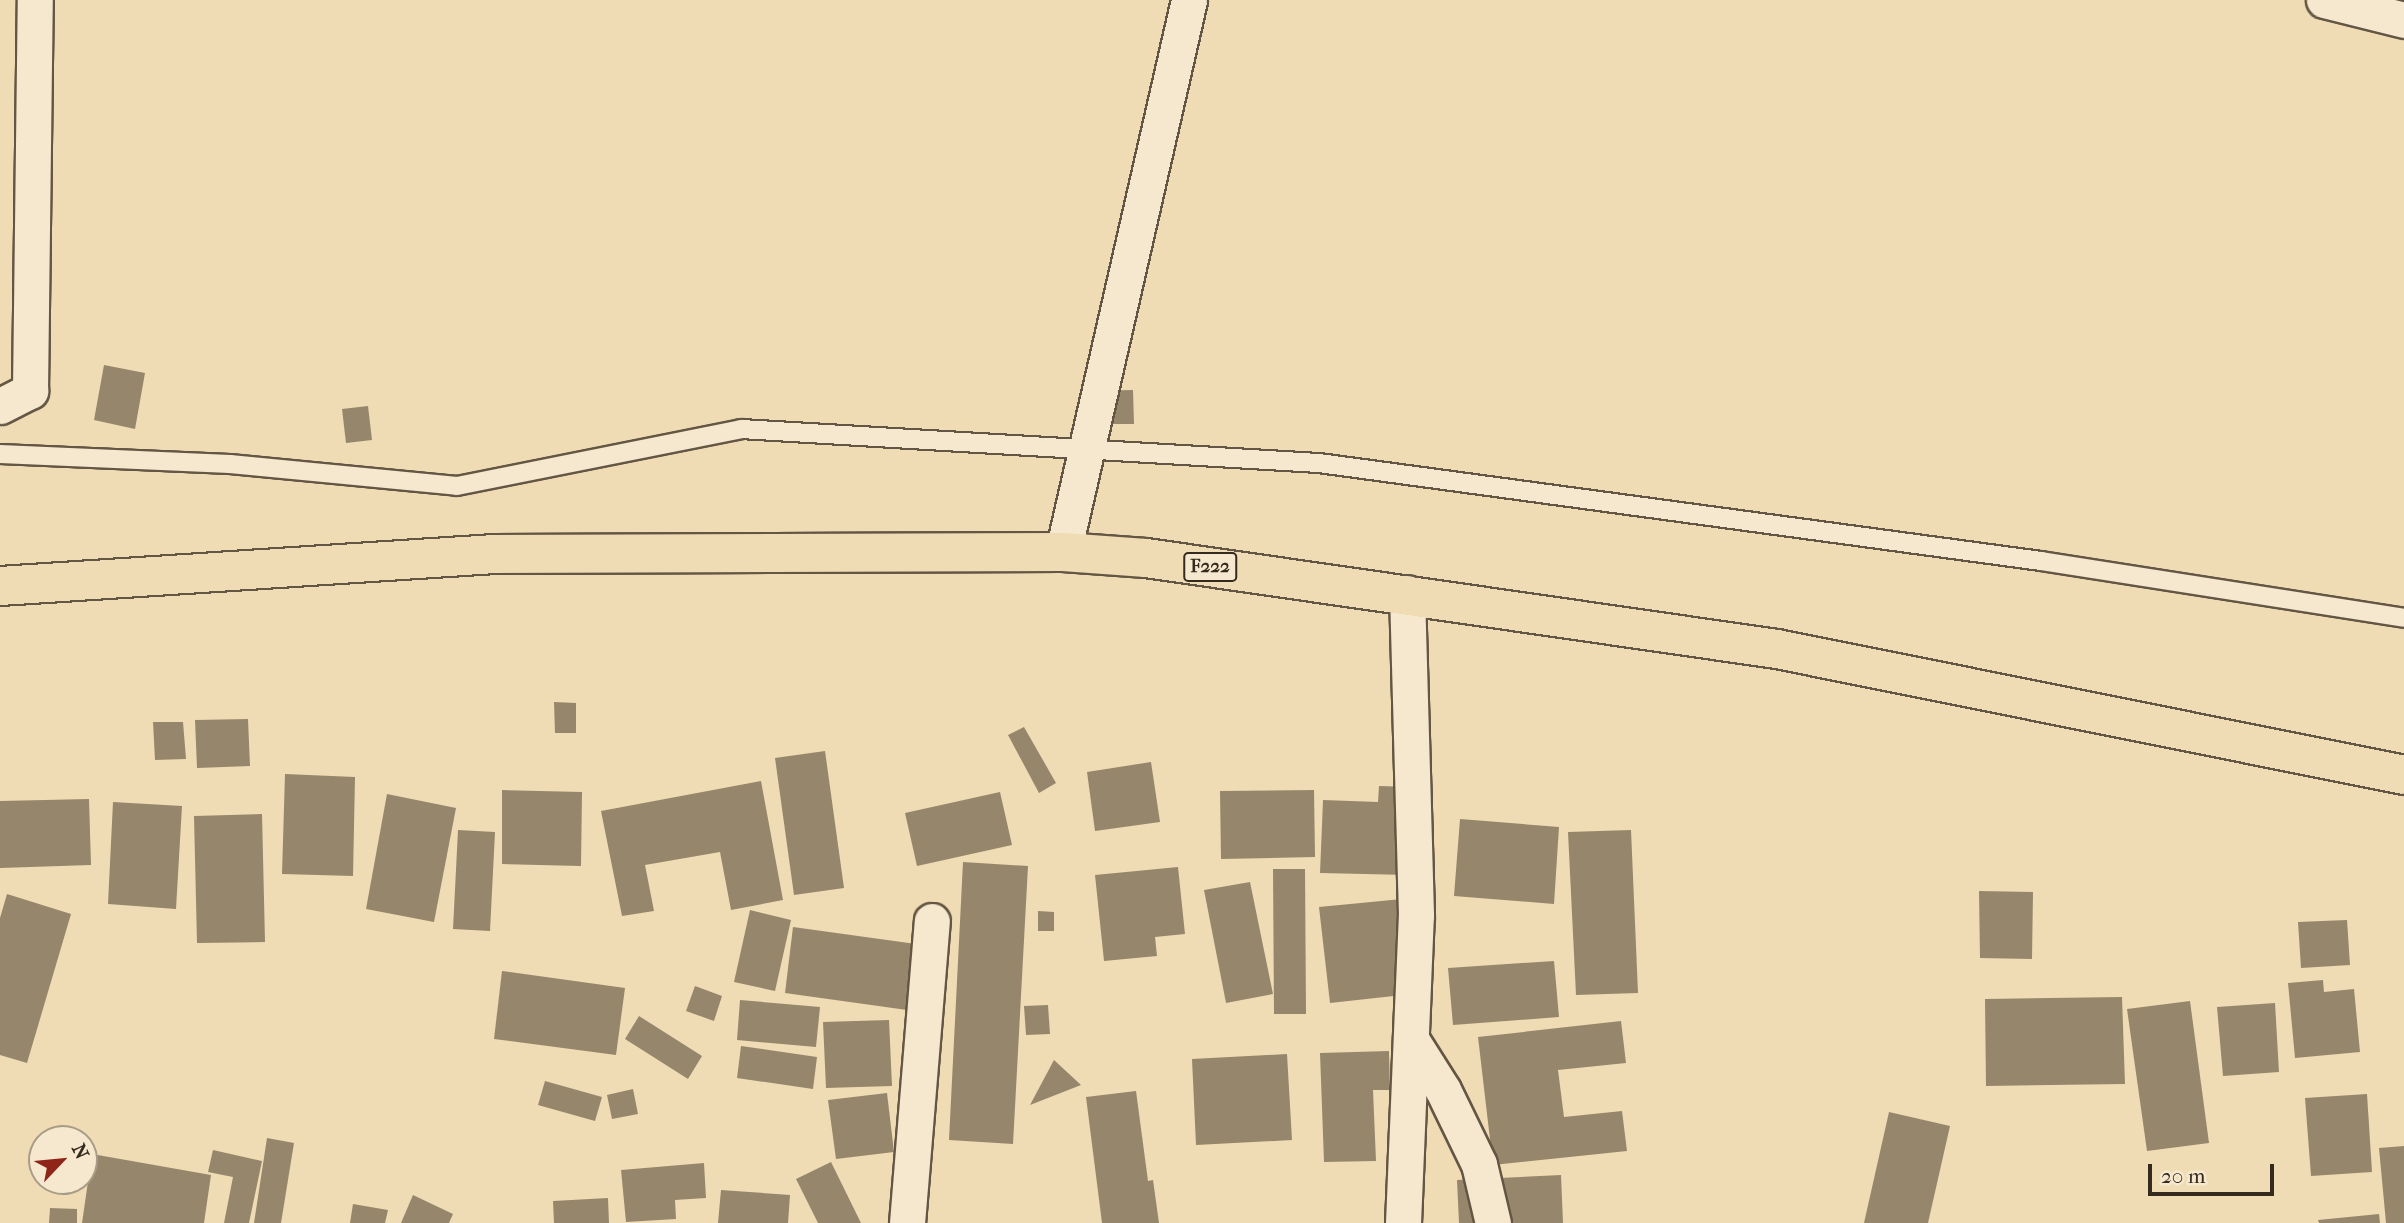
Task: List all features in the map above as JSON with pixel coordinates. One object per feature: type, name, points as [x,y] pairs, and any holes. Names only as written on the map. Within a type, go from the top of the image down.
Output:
[{"type":"main road","name":"F222","points":[[0,586],[491,554],[1063,552],[1146,558],[1407,593],[1777,649],[2404,775]]},
{"type":"street","points":[[0,406],[30,391],[35,0]]},
{"type":"street","points":[[1063,552],[1189,0]]},
{"type":"street","points":[[2324,0],[2404,20]]},
{"type":"street","points":[[1404,1223],[1414,1044],[1416,915],[1407,593]]},
{"type":"street","points":[[907,1223],[932,921]]},
{"type":"street","points":[[1414,1044],[1443,1090],[1479,1164],[1493,1223]]},
{"type":"lane","points":[[0,454],[230,464],[457,486],[741,429],[1333,464],[2041,561],[2404,618]]},
{"type":"building","points":[[104,365],[145,373],[135,429],[94,420]]},
{"type":"building","points":[[1133,390],[1134,424],[1092,424],[1091,391]]},
{"type":"building","points":[[368,406],[372,440],[346,443],[342,409]]},
{"type":"building","points":[[554,702],[576,703],[576,733],[555,733]]},
{"type":"building","points":[[248,719],[250,766],[197,768],[195,720]]},
{"type":"building","points":[[153,722],[183,722],[186,759],[155,760]]},
{"type":"building","points":[[1024,727],[1056,783],[1039,793],[1008,735]]},
{"type":"building","points":[[825,751],[844,888],[794,895],[775,758]]},
{"type":"building","points":[[1151,762],[1160,822],[1095,831],[1087,772]]},
{"type":"building","points":[[285,774],[355,777],[353,876],[282,874]]},
{"type":"building","points":[[761,781],[783,900],[731,910],[720,852],[645,865],[654,911],[622,916],[601,811]]},
{"type":"building","points":[[1379,786],[1411,787],[1409,875],[1320,873],[1323,800],[1378,802]]},
{"type":"building","points":[[502,790],[582,792],[581,866],[502,864]]},
{"type":"building","points":[[1314,790],[1315,857],[1221,859],[1220,791]]},
{"type":"building","points":[[1000,792],[1012,845],[917,866],[905,813]]},
{"type":"building","points":[[387,794],[456,808],[434,922],[366,909]]},
{"type":"building","points":[[89,799],[91,865],[0,868],[0,801]]},
{"type":"building","points":[[113,802],[182,806],[176,909],[108,904]]},
{"type":"building","points":[[262,814],[265,942],[197,943],[194,816]]},
{"type":"building","points":[[1460,819],[1559,827],[1554,904],[1454,896]]},
{"type":"building","points":[[458,830],[495,832],[490,931],[453,929]]},
{"type":"building","points":[[1631,830],[1638,993],[1576,995],[1568,832]]},
{"type":"building","points":[[963,862],[1028,866],[1013,1144],[949,1140]]},
{"type":"building","points":[[1178,867],[1185,934],[1155,937],[1157,956],[1104,961],[1095,875]]},
{"type":"building","points":[[1273,869],[1305,869],[1306,1014],[1274,1014]]},
{"type":"building","points":[[1250,882],[1273,994],[1226,1003],[1204,890]]},
{"type":"building","points":[[1979,891],[2033,892],[2032,959],[1980,958]]},
{"type":"building","points":[[7,894],[71,914],[27,1063],[0,1055],[0,918]]},
{"type":"building","points":[[1402,899],[1412,994],[1330,1003],[1319,907]]},
{"type":"building","points":[[750,910],[791,920],[775,991],[734,982]]},
{"type":"building","points":[[1038,911],[1054,912],[1054,931],[1038,931]]},
{"type":"building","points":[[2347,920],[2350,965],[2301,968],[2298,922]]},
{"type":"building","points":[[793,927],[916,944],[907,1010],[785,993]]},
{"type":"building","points":[[1554,961],[1559,1017],[1453,1025],[1448,968]]},
{"type":"building","points":[[502,971],[625,988],[616,1055],[494,1039]]},
{"type":"building","points":[[2323,980],[2324,992],[2354,989],[2360,1052],[2295,1058],[2288,983]]},
{"type":"building","points":[[695,986],[722,996],[714,1021],[686,1011]]},
{"type":"building","points":[[2122,997],[2125,1084],[1986,1086],[1985,999]]},
{"type":"building","points":[[740,1000],[820,1007],[816,1047],[737,1040]]},
{"type":"building","points":[[2190,1001],[2209,1143],[2147,1151],[2127,1009]]},
{"type":"building","points":[[2275,1003],[2279,1072],[2223,1076],[2217,1007]]},
{"type":"building","points":[[1048,1005],[1050,1034],[1026,1035],[1024,1006]]},
{"type":"building","points":[[639,1016],[702,1056],[688,1079],[625,1039]]},
{"type":"building","points":[[889,1020],[892,1086],[826,1088],[823,1022]]},
{"type":"building","points":[[1621,1021],[1626,1063],[1558,1070],[1564,1117],[1622,1111],[1627,1151],[1493,1165],[1478,1037]]},
{"type":"building","points":[[741,1046],[817,1057],[813,1089],[737,1078]]},
{"type":"building","points":[[1389,1051],[1390,1090],[1373,1090],[1376,1161],[1324,1162],[1320,1053]]},
{"type":"building","points":[[1287,1054],[1292,1140],[1196,1145],[1192,1059]]},
{"type":"building","points":[[1054,1060],[1081,1085],[1030,1105]]},
{"type":"building","points":[[545,1081],[602,1097],[595,1121],[538,1105]]},
{"type":"building","points":[[633,1089],[638,1114],[612,1119],[607,1095]]},
{"type":"building","points":[[1136,1091],[1148,1181],[1153,1180],[1159,1223],[1102,1223],[1086,1097]]},
{"type":"building","points":[[887,1093],[894,1152],[836,1159],[828,1100]]},
{"type":"building","points":[[2367,1094],[2372,1172],[2311,1176],[2305,1098]]},
{"type":"building","points":[[1889,1112],[1950,1126],[1928,1223],[1864,1223]]},
{"type":"building","points":[[267,1138],[294,1143],[281,1223],[254,1223]]},
{"type":"building","points":[[2404,1146],[2404,1223],[2386,1223],[2379,1148]]},
{"type":"building","points":[[213,1150],[262,1161],[249,1223],[224,1223],[233,1177],[208,1172]]},
{"type":"building","points":[[98,1155],[211,1175],[204,1223],[82,1223],[86,1195],[98,1195]]},
{"type":"building","points":[[831,1162],[861,1223],[818,1223],[796,1179]]},
{"type":"building","points":[[704,1163],[706,1198],[675,1200],[676,1219],[626,1222],[621,1170]]},
{"type":"building","points":[[1561,1175],[1563,1223],[1459,1223],[1457,1180]]},
{"type":"building","points":[[721,1190],[790,1195],[788,1223],[718,1223]]},
{"type":"building","points":[[413,1195],[453,1214],[449,1223],[401,1223]]},
{"type":"building","points":[[608,1198],[609,1223],[554,1223],[553,1201]]},
{"type":"building","points":[[353,1204],[388,1210],[385,1223],[350,1223]]},
{"type":"building","points":[[50,1208],[77,1209],[77,1223],[49,1223]]},
{"type":"building","points":[[2379,1214],[2380,1223],[2319,1223],[2318,1220]]}]
